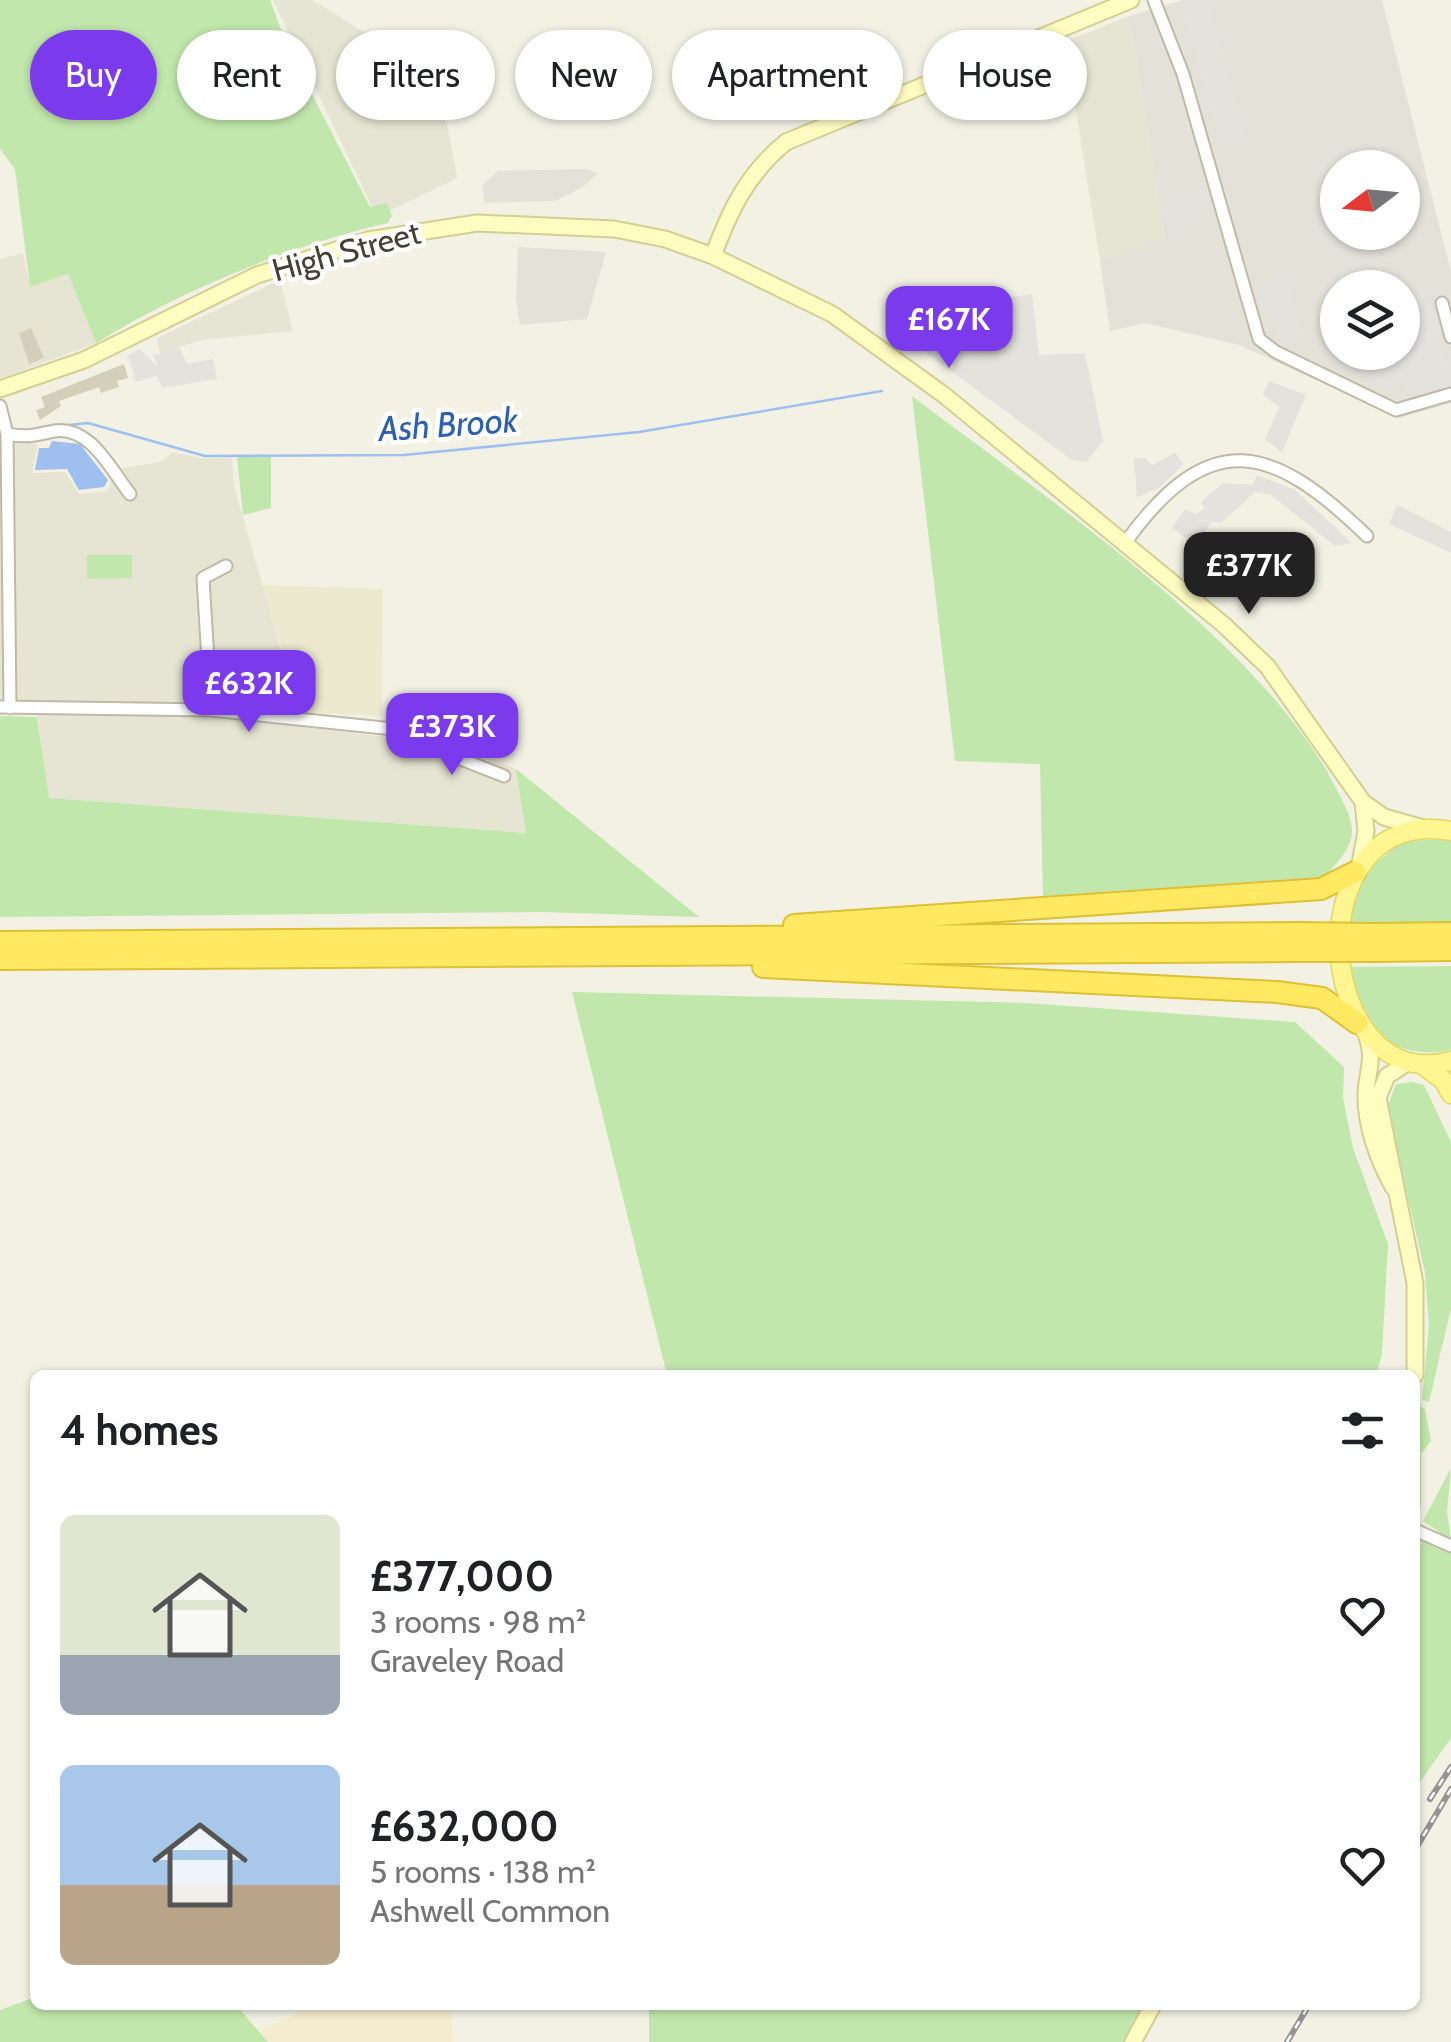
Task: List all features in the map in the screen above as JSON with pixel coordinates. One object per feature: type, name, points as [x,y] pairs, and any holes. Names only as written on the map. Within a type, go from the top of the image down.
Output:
[{"type":"highway","points":[[693,937],[832,921],[1321,890],[1358,868]]},
{"type":"highway","points":[[1372,942],[1451,933]]},
{"type":"highway","points":[[0,942],[693,937],[1372,942],[1451,950]]},
{"type":"highway","points":[[0,959],[646,956],[1298,942]]},
{"type":"highway","points":[[646,956],[817,971],[1234,989],[1322,998],[1362,1030]]},
{"type":"main road","points":[[713,256],[739,193],[766,159],[786,142],[1131,0]]},
{"type":"main road","name":"High Street","points":[[0,389],[84,360],[258,275],[386,236],[478,222],[522,222],[614,228],[665,239],[713,256],[800,296],[868,338],[1125,542],[1267,666],[1363,802]]},
{"type":"main road","points":[[1363,802],[1384,818],[1440,828]]},
{"type":"main road","points":[[1363,802],[1366,831],[1345,903],[1342,953],[1372,1055],[1367,1113],[1383,1169],[1394,1190]]},
{"type":"main road","points":[[1358,868],[1388,838],[1440,828]]},
{"type":"main road","points":[[1362,1030],[1443,1080],[1451,1094]]},
{"type":"main road","points":[[1415,1370],[1416,1283],[1394,1190],[1379,1090],[1390,1072],[1415,1062],[1451,1061]]},
{"type":"main road","points":[[1133,2042],[1150,2010]]},
{"type":"street","points":[[1154,0],[1183,74],[1260,339],[1276,352],[1388,408],[1410,410],[1451,394]]},
{"type":"street","points":[[1442,302],[1451,338]]},
{"type":"street","points":[[0,406],[7,434],[5,708],[211,710],[489,739]]},
{"type":"street","points":[[7,434],[32,438],[54,431],[76,432],[91,444],[130,494]]},
{"type":"street","points":[[1125,542],[1150,508],[1182,478],[1202,468],[1266,462],[1324,495],[1367,536]]},
{"type":"street","points":[[211,710],[202,578],[226,566]]},
{"type":"street","points":[[458,736],[458,758],[504,776]]},
{"type":"street","points":[[1420,1532],[1451,1546]]},
{"type":"shaded area","points":[[273,0],[312,0],[361,30],[336,30],[336,120],[445,120],[457,178],[377,217],[316,90],[316,30],[287,30]]},
{"type":"shaded area","points":[[1183,0],[1382,0],[1451,272],[1451,403],[1399,418],[1239,345],[1145,323],[1110,331],[1100,260],[1165,238],[1129,16]]},
{"type":"shaded area","points":[[1207,0],[1245,136],[1220,142],[1183,6]]},
{"type":"shaded area","points":[[1129,16],[1165,238],[1100,260],[1078,120],[1087,120],[1087,33]]},
{"type":"shaded area","points":[[586,169],[598,173],[582,188],[555,201],[485,203],[482,186],[498,171]]},
{"type":"shaded area","points":[[1203,189],[1209,213],[1181,221],[1184,234],[1169,238],[1161,209],[1168,207],[1166,199]]},
{"type":"shaded area","points":[[518,247],[606,252],[587,319],[520,325],[516,299]]},
{"type":"shaded area","points":[[23,253],[30,287],[68,274],[96,343],[0,379],[0,259]]},
{"type":"shaded area","points":[[1286,277],[1302,335],[1285,339],[1277,337],[1271,314],[1262,316],[1255,292],[1272,288],[1270,281]]},
{"type":"shaded area","points":[[280,280],[293,331],[201,340],[160,353],[157,338]]},
{"type":"shaded area","points":[[1427,291],[1451,381],[1405,394],[1402,382],[1381,388],[1370,370],[1420,370],[1420,293]]},
{"type":"shaded area","points":[[1032,294],[1039,355],[1085,353],[1103,441],[1086,462],[1072,460],[914,344],[929,308]]},
{"type":"shaded area","points":[[179,347],[187,364],[213,359],[217,379],[162,388],[157,376],[136,382],[128,355],[140,349],[158,367],[153,355]]},
{"type":"shaded area","points":[[1269,381],[1306,395],[1282,452],[1265,440],[1279,407],[1263,395]]},
{"type":"shaded area","points":[[0,427],[4,439],[38,444],[32,473],[65,472],[79,494],[107,491],[117,469],[160,462],[173,452],[205,459],[232,457],[234,486],[303,727],[460,746],[516,769],[527,833],[48,798],[36,703],[0,700]]},
{"type":"shaded area","points":[[1175,453],[1184,464],[1159,488],[1137,497],[1134,458],[1145,458],[1152,465]]},
{"type":"shaded area","points":[[1257,475],[1295,490],[1352,543],[1335,546],[1271,495],[1255,492],[1221,523],[1212,521],[1196,546],[1172,528],[1185,509],[1196,514],[1205,508],[1201,502],[1223,483],[1252,485]]},
{"type":"shaded area","points":[[1397,505],[1451,532],[1451,553],[1389,524]]},
{"type":"shaded area","points":[[262,585],[383,589],[382,716],[301,712]]},
{"type":"shaded area","points":[[305,2010],[450,2010],[454,2042],[268,2042],[261,2030]]},
{"type":"green space","points":[[0,0],[270,0],[281,30],[177,30],[177,120],[316,120],[316,102],[370,207],[387,203],[392,216],[388,223],[314,243],[199,288],[96,343],[68,274],[30,287],[15,169],[0,149]]},
{"type":"green space","points":[[912,396],[1146,576],[1258,681],[1303,735],[1349,816],[1349,845],[1324,877],[1043,896],[1040,764],[955,761]]},
{"type":"green space","points":[[271,456],[271,508],[243,515],[237,457]]},
{"type":"green space","points":[[87,555],[132,555],[132,578],[87,579]]},
{"type":"green space","points":[[0,716],[37,717],[49,798],[526,833],[516,769],[699,917],[542,912],[0,917]]},
{"type":"green space","points":[[1451,839],[1451,926],[1348,926],[1363,873],[1403,841]]},
{"type":"green space","points":[[1451,966],[1451,1050],[1425,1052],[1399,1047],[1376,1034],[1360,1014],[1349,967]]},
{"type":"green space","points":[[572,992],[1026,1003],[1295,1022],[1344,1067],[1343,1098],[1353,1148],[1388,1244],[1382,1354],[1377,1370],[666,1370]]},
{"type":"green space","points":[[1396,1084],[1424,1085],[1451,1142],[1451,1308],[1429,1402],[1422,1400],[1429,1326],[1425,1272],[1387,1108]]},
{"type":"green space","points":[[1420,1406],[1425,1409],[1431,1441],[1421,1454],[1421,1506]]},
{"type":"green space","points":[[1451,1468],[1447,1511],[1451,1540],[1423,1521]]},
{"type":"green space","points":[[1420,1539],[1451,1554],[1451,1738],[1420,1782]]},
{"type":"green space","points":[[30,1999],[30,2010],[240,2010],[268,2042],[0,2042],[0,2010]]},
{"type":"green space","points":[[649,2010],[1149,2010],[1133,2042],[649,2042]]},
{"type":"water","points":[[52,441],[80,444],[108,480],[104,487],[79,490],[67,469],[35,470],[39,448],[49,448]]},
{"type":"building","points":[[31,328],[44,358],[29,364],[19,333]]},
{"type":"building","points":[[124,364],[128,378],[117,381],[119,387],[101,393],[99,387],[59,401],[61,406],[40,420],[36,410],[45,407],[41,397]]},
{"type":"waterway","name":"Ash Brook","points":[[41,428],[88,423],[205,456],[404,455],[639,432],[882,391]]},
{"type":"railway","points":[[1430,1799],[1451,1767]]},
{"type":"railway","points":[[1420,1842],[1451,1789]]},
{"type":"railway","points":[[1287,2042],[1306,2010]]}]
